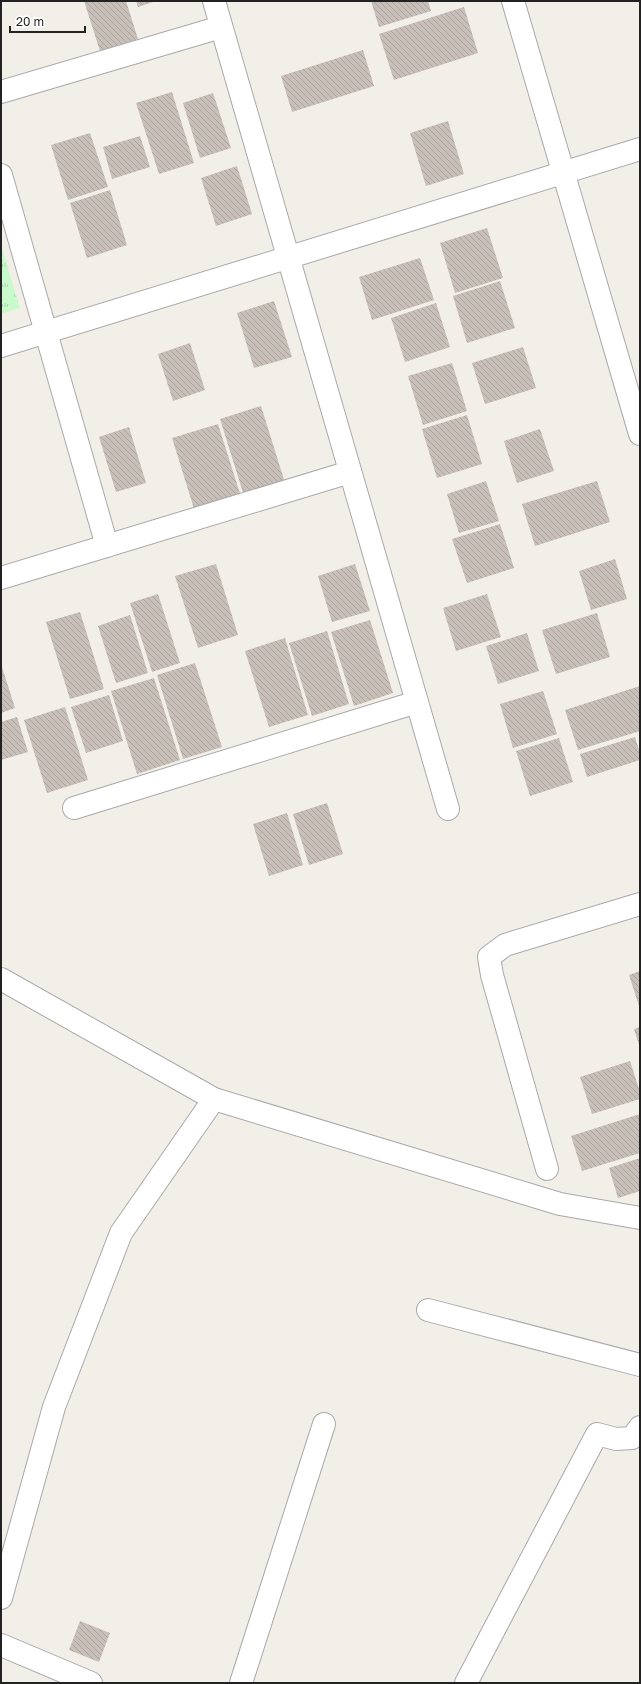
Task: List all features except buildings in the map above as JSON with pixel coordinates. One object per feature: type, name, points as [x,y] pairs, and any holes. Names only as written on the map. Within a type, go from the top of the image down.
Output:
[{"type":"street","points":[[214,1],[448,809]]},
{"type":"street","points":[[513,1],[640,434]]},
{"type":"street","points":[[1,92],[221,27]]},
{"type":"street","points":[[1,346],[640,149]]},
{"type":"street","points":[[1,175],[107,546]]},
{"type":"street","points":[[1,578],[350,472]]},
{"type":"street","points":[[74,808],[417,702]]},
{"type":"street","points":[[547,1169],[492,975],[489,957],[505,944],[640,904]]},
{"type":"street","points":[[1,979],[214,1099],[560,1204],[640,1218]]},
{"type":"street","points":[[1,1598],[54,1407],[121,1233],[214,1099]]},
{"type":"street","points":[[428,1310],[640,1365]]},
{"type":"street","points":[[241,1683],[324,1424]]},
{"type":"street","points":[[466,1683],[597,1434],[616,1439],[632,1438],[640,1426]]},
{"type":"street","points":[[1,1645],[91,1683]]},
{"type":"green space","points":[[1,245],[20,308],[1,314]]}]
